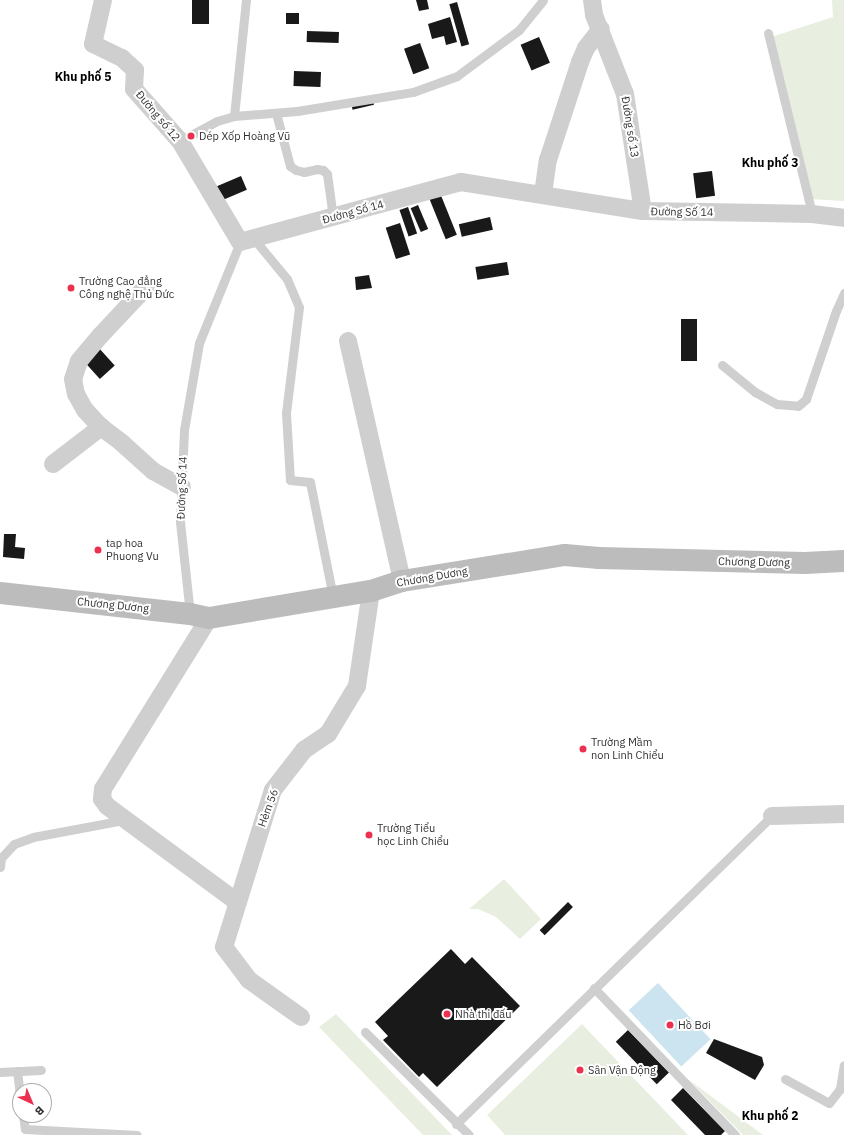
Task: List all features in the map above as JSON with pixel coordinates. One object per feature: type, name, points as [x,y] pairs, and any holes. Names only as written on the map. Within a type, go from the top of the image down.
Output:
[{"type":"street","name":"Đường số 12","points":[[103,0],[93,44],[122,58],[135,70],[134,89],[180,141],[247,240]]},
{"type":"street","name":"Đường số 13","points":[[592,0],[594,15],[625,94],[643,211]]},
{"type":"street","points":[[543,194],[548,160],[580,62],[586,48],[600,29]]},
{"type":"street","name":"Đường Số 14","points":[[247,240],[461,182],[643,211],[812,214],[844,218]]},
{"type":"street","points":[[146,287],[100,336],[79,361],[73,379],[76,394],[85,410],[100,428],[122,443],[153,471],[182,487]]},
{"type":"street","points":[[348,341],[402,581]]},
{"type":"street","points":[[53,464],[100,428]]},
{"type":"street","name":"Chương Dương","points":[[0,593],[199,616],[371,591],[402,581],[565,555],[805,563],[844,561]]},
{"type":"street","name":"Hẻm 56","points":[[301,1017],[249,980],[224,947],[273,790],[304,750],[328,734],[357,686],[371,591]]},
{"type":"street","points":[[199,616],[103,789],[102,799],[107,806],[237,902]]},
{"type":"street","points":[[772,816],[844,814]]},
{"type":"lane","points":[[234,116],[246,0]]},
{"type":"lane","points":[[180,141],[217,121],[234,116],[276,113],[414,92],[457,76],[519,30],[544,0]]},
{"type":"lane","points":[[768,33],[812,214]]},
{"type":"lane","points":[[276,113],[290,166],[296,170],[304,172],[317,169],[323,170],[327,174],[333,217]]},
{"type":"lane","points":[[247,240],[287,279],[299,307],[286,413],[290,480],[310,482],[333,597]]},
{"type":"lane","name":"Đường Số 14","points":[[199,616],[180,522],[184,430],[199,343],[247,240]]},
{"type":"lane","points":[[722,365],[755,392],[777,404],[798,406],[806,399],[836,310],[844,293]]},
{"type":"lane","points":[[456,1124],[772,816]]},
{"type":"lane","points":[[0,867],[1,858],[14,844],[33,837],[126,820]]},
{"type":"lane","points":[[594,988],[735,1135]]},
{"type":"lane","points":[[365,1032],[468,1135]]},
{"type":"lane","points":[[786,1079],[829,1103],[840,1089],[844,1065]]},
{"type":"lane","points":[[0,1072],[41,1070]]},
{"type":"lane","points":[[17,1071],[19,1083]]},
{"type":"lane","points":[[24,1123],[25,1129],[137,1135]]},
{"type":"green space","points":[[832,0],[844,0],[844,201],[809,199],[768,38],[833,17]]},
{"type":"green space","points":[[504,879],[541,919],[520,939],[496,917],[478,909],[469,909]]},
{"type":"green space","points":[[336,1014],[452,1135],[423,1135],[319,1027]]},
{"type":"green space","name":"Sân Vận Động","points":[[582,1024],[688,1135],[505,1135],[487,1115]]},
{"type":"green space","points":[[688,1079],[763,1135],[743,1135]]},
{"type":"water","name":"Hồ Bơi","points":[[658,983],[711,1039],[681,1067],[629,1010]]},
{"type":"building","points":[[192,0],[209,0],[209,24],[192,24]]},
{"type":"building","points":[[416,0],[427,0],[429,9],[419,11]]},
{"type":"building","points":[[457,2],[469,44],[461,47],[449,4]]},
{"type":"building","points":[[286,13],[299,13],[299,24],[286,24]]},
{"type":"building","points":[[450,17],[457,42],[446,45],[444,36],[432,39],[428,24]]},
{"type":"building","points":[[307,31],[339,32],[339,43],[307,42]]},
{"type":"building","points":[[539,37],[550,63],[532,71],[521,45]]},
{"type":"building","points":[[420,43],[429,68],[413,74],[404,49]]},
{"type":"building","points":[[294,71],[321,72],[320,87],[293,86]]},
{"type":"building","points":[[372,96],[374,105],[353,110],[351,101]]},
{"type":"building","points":[[712,171],[715,196],[696,198],[693,173]]},
{"type":"building","points":[[241,176],[247,190],[219,202],[213,188]]},
{"type":"building","points":[[440,193],[457,235],[446,239],[429,197]]},
{"type":"building","points":[[418,205],[428,229],[421,232],[411,208]]},
{"type":"building","points":[[408,207],[417,233],[409,236],[399,210]]},
{"type":"building","points":[[490,217],[493,230],[462,237],[459,224]]},
{"type":"building","points":[[400,223],[410,254],[396,259],[386,228]]},
{"type":"building","points":[[507,262],[509,275],[477,280],[475,267]]},
{"type":"building","points":[[369,275],[372,288],[356,290],[355,277]]},
{"type":"building","points":[[681,319],[697,319],[697,361],[681,361]]},
{"type":"building","points":[[98,347],[115,366],[100,379],[83,360]]},
{"type":"building","points":[[4,534],[16,534],[15,547],[25,548],[24,559],[3,557]]},
{"type":"building","points":[[568,902],[573,907],[545,935],[540,930]]},
{"type":"building","name":"Nhà thi đấu","points":[[451,949],[465,964],[472,957],[520,1006],[437,1087],[423,1073],[419,1077],[383,1040],[388,1036],[375,1022]]},
{"type":"building","points":[[628,1030],[669,1072],[657,1084],[616,1042]]},
{"type":"building","points":[[714,1039],[762,1057],[764,1065],[755,1080],[706,1053]]},
{"type":"building","points":[[683,1088],[725,1131],[721,1135],[705,1135],[671,1100]]},
{"type":"place","name":"Dép Xốp Hoàng Vũ","points":[[191,136]]},
{"type":"place","name":"Trường Cao đẳng Công nghệ Thủ Đức","points":[[71,288]]},
{"type":"place","name":"tap hoa Phuong Vu","points":[[98,550]]},
{"type":"place","name":"Trường Mầm non Linh Chiểu","points":[[583,749]]},
{"type":"place","name":"Trường Tiểu học Linh Chiểu","points":[[369,835]]},
{"type":"place","name":"Nhà thi đấu","points":[[447,1014]]},
{"type":"place","name":"Hồ Bơi","points":[[670,1025]]},
{"type":"place","name":"Sân Vận Động","points":[[580,1070]]},
{"type":"district","name":"Khu phố 5","points":[[83,77]]},
{"type":"district","name":"Khu phố 3","points":[[770,163]]},
{"type":"district","name":"Khu phố 2","points":[[770,1116]]}]
